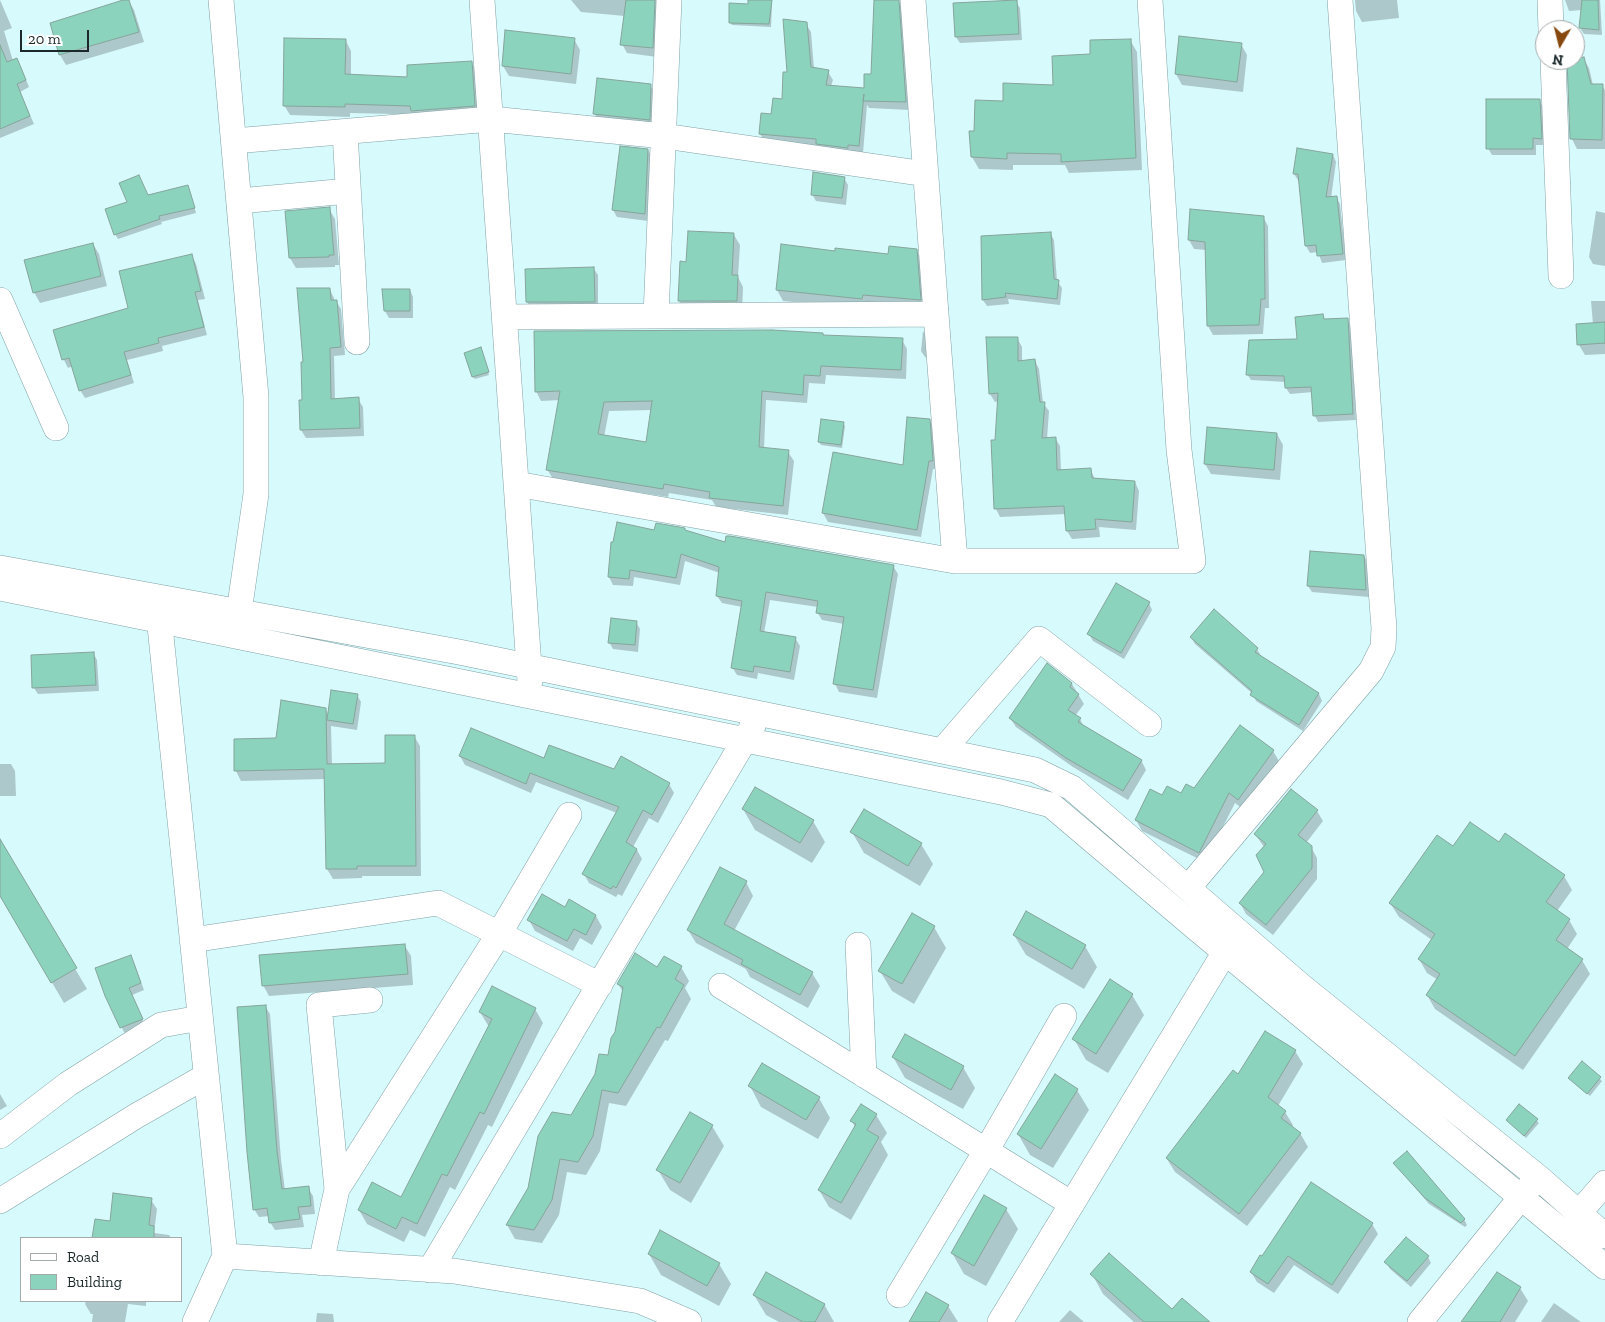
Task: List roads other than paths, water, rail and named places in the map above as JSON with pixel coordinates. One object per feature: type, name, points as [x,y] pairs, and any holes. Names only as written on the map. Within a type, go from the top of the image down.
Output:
[{"type":"street","points":[[222,0],[256,398],[256,494],[239,612]]},
{"type":"street","points":[[482,0],[531,696]]},
{"type":"street","points":[[656,316],[669,0]]},
{"type":"street","points":[[913,0],[956,561]]},
{"type":"street","points":[[516,484],[956,561],[1193,561],[1179,450],[1150,0]]},
{"type":"street","points":[[1188,888],[1372,671],[1383,646],[1384,628],[1340,0]]},
{"type":"street","points":[[1550,0],[1551,20]]},
{"type":"street","points":[[1553,70],[1561,276]]},
{"type":"street","points":[[234,141],[491,119],[664,136],[926,174]]},
{"type":"street","points":[[345,132],[357,342]]},
{"type":"street","points":[[239,201],[348,191]]},
{"type":"street","points":[[0,300],[56,428]]},
{"type":"street","points":[[505,318],[936,314]]},
{"type":"street","points":[[0,568],[459,652],[1035,770],[1072,788],[1300,985],[1538,1177],[1605,1236]]},
{"type":"street","points":[[0,588],[1001,792],[1051,805],[1605,1267]]},
{"type":"street","points":[[157,597],[224,1256],[195,1322]]},
{"type":"street","points":[[942,751],[1039,639],[1149,724]]},
{"type":"street","points":[[430,1270],[760,714]]},
{"type":"street","points":[[337,1189],[500,934],[569,815]]},
{"type":"street","points":[[192,940],[438,903],[600,985]]},
{"type":"street","points":[[1000,1322],[1225,952],[1242,934]]},
{"type":"street","points":[[858,945],[864,1075]]},
{"type":"street","points":[[721,986],[1072,1204]]},
{"type":"street","points":[[321,1262],[337,1189],[318,1005],[370,1000]]},
{"type":"street","points":[[899,1295],[986,1151],[1064,1016]]},
{"type":"street","points":[[0,1136],[68,1084],[161,1025],[200,1018]]},
{"type":"street","points":[[0,1201],[136,1116],[206,1076]]},
{"type":"street","points":[[1420,1322],[1538,1177]]},
{"type":"street","points":[[1578,1214],[1605,1183]]},
{"type":"street","points":[[224,1256],[454,1272],[640,1301],[689,1322]]}]
